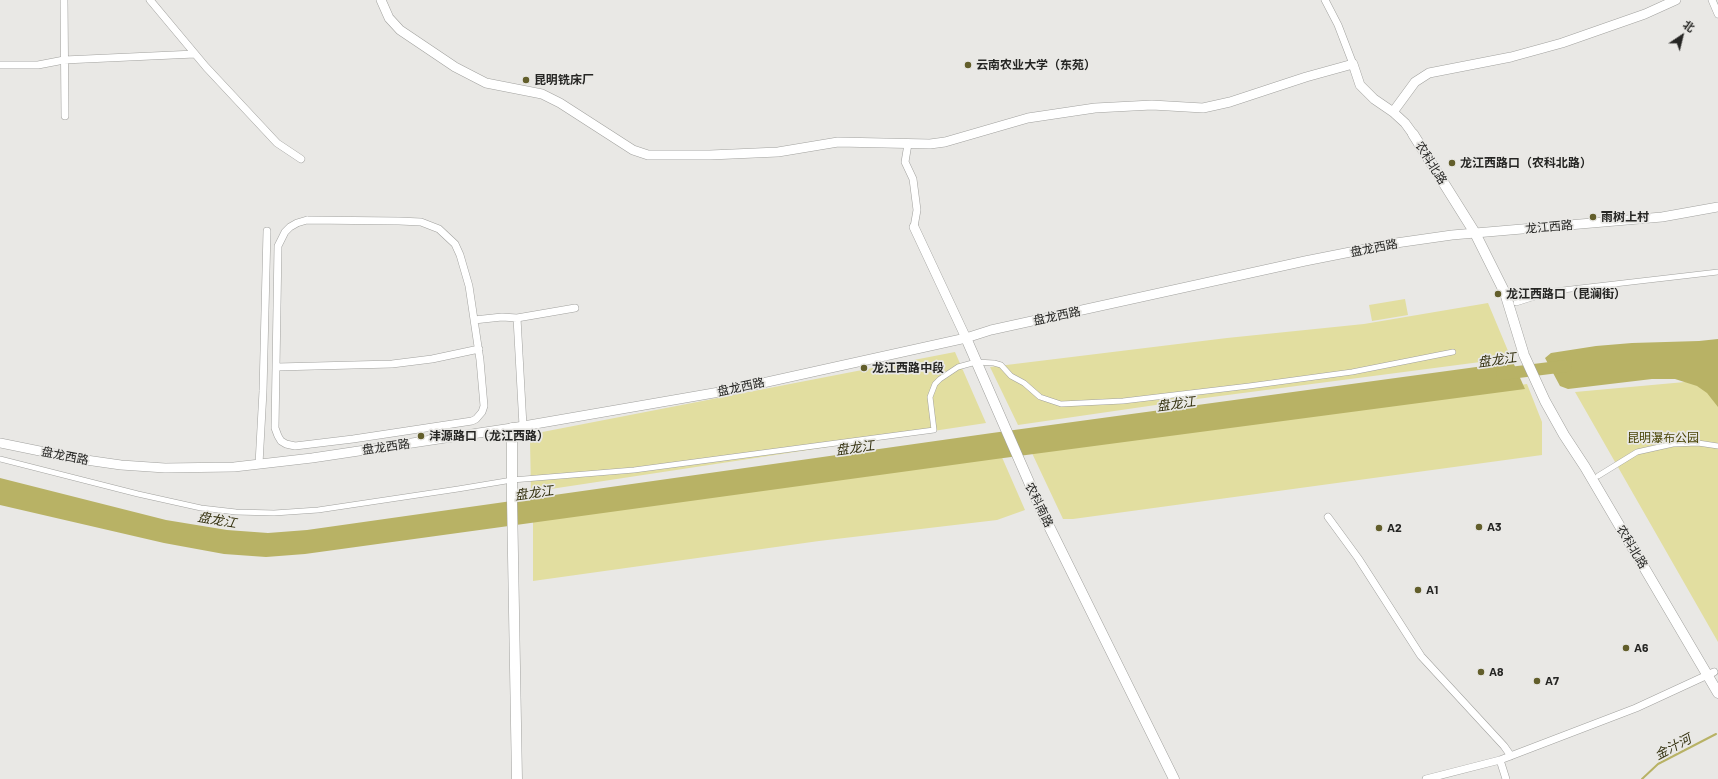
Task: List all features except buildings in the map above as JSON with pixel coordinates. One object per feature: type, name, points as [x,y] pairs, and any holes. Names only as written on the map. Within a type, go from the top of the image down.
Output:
[{"type":"main road","name":"农科北路","points":[[1413,134],[1425,140],[1516,303],[1528,354]]},
{"type":"main road","name":"农科北路","points":[[1478,233],[1505,293],[1528,354]]},
{"type":"main road","name":"农科南路","points":[[966,338],[1024,473],[1174,779]]},
{"type":"main road","points":[[1528,354],[1548,400]]},
{"type":"main road","name":"农科北路","points":[[1548,400],[1570,431],[1598,476],[1713,675],[1718,694]]},
{"type":"main road","name":"农科北路","points":[[1548,400],[1564,435],[1713,675]]},
{"type":"main road","points":[[512,428],[512,542],[517,779]]},
{"type":"street","points":[[64,0],[65,116]]},
{"type":"street","points":[[150,0],[195,54],[277,143],[301,159]]},
{"type":"street","points":[[381,0],[389,18],[400,30],[455,67],[486,83],[542,94],[560,103],[633,150],[648,155],[710,155],[778,152],[838,142],[930,144],[945,142],[1028,118],[1095,108],[1152,105],[1203,108],[1230,102],[1306,77],[1353,64]]},
{"type":"street","points":[[1325,0],[1338,25],[1360,85],[1374,99],[1393,112],[1405,123],[1413,134]]},
{"type":"street","points":[[1393,112],[1415,82],[1429,73],[1511,57],[1562,43],[1645,14],[1676,0]]},
{"type":"street","points":[[1712,0],[1718,14]]},
{"type":"street","points":[[0,65],[38,65],[64,60],[195,54]]},
{"type":"street","points":[[908,144],[905,162],[913,179],[917,210],[914,227]]},
{"type":"street","name":"龙江西路","points":[[1478,233],[1662,217],[1718,207]]},
{"type":"street","points":[[307,220],[399,221],[421,222],[440,229],[455,244],[460,255],[469,286],[474,320],[479,349],[484,406],[482,412],[476,419],[412,430],[295,446],[281,441],[276,432],[278,246],[285,232],[290,227],[307,220]]},
{"type":"street","name":"农科南路","points":[[914,227],[966,338]]},
{"type":"street","points":[[259,464],[268,231]]},
{"type":"street","name":"盘龙西路","points":[[0,443],[79,459],[121,465],[165,468],[234,467],[312,458],[512,428],[731,390],[966,338],[992,330],[1347,253],[1445,236],[1478,233]]},
{"type":"street","points":[[1516,303],[1554,292],[1718,272]]},
{"type":"street","points":[[474,320],[502,317],[517,318],[575,308]]},
{"type":"street","points":[[517,318],[523,426]]},
{"type":"street","points":[[276,367],[392,364],[479,349]]},
{"type":"street","points":[[0,459],[145,496],[201,508],[236,512],[274,513],[318,510],[458,490],[512,480],[634,470],[934,430],[930,397],[935,384],[958,367],[976,362],[994,362],[1001,365],[1011,376],[1024,383],[1040,397],[1061,404],[1123,401],[1249,386],[1352,372],[1453,352]]},
{"type":"street","points":[[1598,476],[1637,452],[1673,444],[1698,443],[1718,446]]},
{"type":"street","points":[[1328,517],[1358,558],[1421,656],[1504,746],[1511,756]]},
{"type":"street","points":[[1426,779],[1500,760],[1636,708],[1713,675]]},
{"type":"street","points":[[1500,760],[1506,779]]},
{"type":"green space","points":[[1405,299],[1408,315],[1372,321],[1369,305]]},
{"type":"green space","points":[[1488,303],[1511,358],[1197,399],[1018,425],[990,367],[1227,338],[1364,324]]},
{"type":"green space","points":[[955,352],[986,423],[531,492],[530,440],[532,434]]},
{"type":"green space","name":"昆明瀑布公园","points":[[1718,379],[1718,642],[1575,392]]},
{"type":"green space","points":[[1527,384],[1542,422],[1542,455],[1073,519],[1063,519],[1031,451]]},
{"type":"green space","points":[[1001,455],[1025,510],[997,520],[819,541],[533,581],[533,520]]},
{"type":"shaded area","points":[[1718,339],[1718,407],[1707,393],[1697,386],[1675,379],[1652,379],[1568,389],[1560,386],[1545,358],[1551,353],[1596,346]]},
{"type":"shaded area","points":[[1513,362],[1525,389],[996,459],[305,554],[266,557],[224,554],[164,543],[0,505],[0,478],[166,520],[227,530],[268,533],[307,530],[992,433]]},
{"type":"waterway","name":"盘龙江","points":[[1502,374],[1566,366]]},
{"type":"waterway","name":"金汁河","points":[[1642,779],[1658,764],[1716,734]]},
{"type":"place","name":"云南农业大学（东苑）","points":[[968,65]]},
{"type":"place","name":"昆明铣床厂","points":[[526,80]]},
{"type":"place","name":"龙江西路口（农科北路）","points":[[1452,163]]},
{"type":"place","name":"雨树上村","points":[[1593,217]]},
{"type":"place","name":"龙江西路口（昆澜街）","points":[[1498,294]]},
{"type":"place","name":"龙江西路中段","points":[[864,368]]},
{"type":"place","name":"沣源路口（龙江西路）","points":[[421,436]]},
{"type":"place","name":"A3","points":[[1479,527]]},
{"type":"place","name":"A2","points":[[1379,528]]},
{"type":"place","name":"A1","points":[[1418,590]]},
{"type":"place","name":"A6","points":[[1626,648]]},
{"type":"place","name":"A8","points":[[1481,672]]},
{"type":"place","name":"A7","points":[[1537,681]]}]
